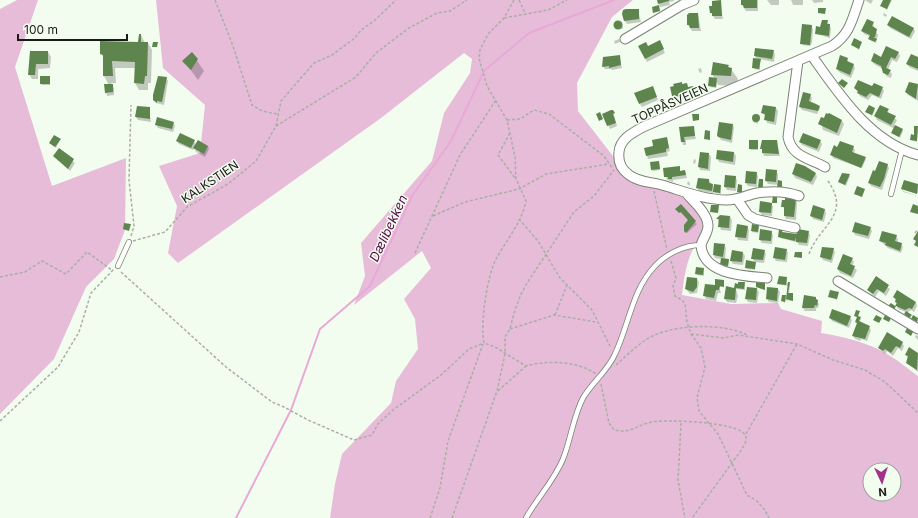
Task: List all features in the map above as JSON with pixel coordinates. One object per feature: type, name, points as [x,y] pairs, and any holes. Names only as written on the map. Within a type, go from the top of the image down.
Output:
[{"type":"street","points":[[624,39],[682,4],[694,0]]},
{"type":"street","name":"TOPPÅSVEIEN","points":[[799,196],[789,193],[772,192],[757,193],[737,200],[708,198],[687,194],[633,177],[622,169],[618,153],[621,144],[626,138],[643,127],[812,56],[842,39],[850,27],[859,0]]},
{"type":"street","points":[[812,56],[830,82],[872,130],[902,150],[918,155]]},
{"type":"street","points":[[798,61],[788,136],[790,145],[797,154],[825,168]]},
{"type":"street","points":[[687,194],[706,219],[708,226],[701,244],[704,254],[724,272],[767,278]]},
{"type":"street","points":[[737,200],[748,215],[755,219],[795,228]]},
{"type":"street","points":[[838,281],[918,329]]},
{"type":"lane","points":[[891,194],[902,150]]},
{"type":"lane","points":[[118,266],[129,242]]},
{"type":"lane","points":[[526,518],[556,474],[583,399],[599,376],[608,368],[615,354],[637,292],[654,266],[669,255],[687,247],[701,244]]},
{"type":"path","points":[[215,0],[233,46],[252,105],[262,110],[277,114]]},
{"type":"path","name":"KALKSTIEN","points":[[129,242],[165,232],[187,207],[228,184],[256,161],[276,126],[277,114],[281,101],[314,63],[332,55],[355,38],[361,30],[374,21],[396,0]]},
{"type":"path","points":[[276,126],[356,77],[376,54],[409,28],[437,13],[450,11],[467,0]]},
{"type":"path","points":[[430,518],[440,488],[448,441],[484,344],[482,331],[486,292],[495,261],[519,219],[526,201],[519,189],[516,179],[515,157],[507,120],[487,86],[479,58],[480,50],[488,34],[504,18],[514,0]]},
{"type":"path","points":[[519,0],[526,15]]},
{"type":"path","points":[[504,18],[548,10],[567,0]]},
{"type":"path","points":[[415,253],[460,155],[496,100]]},
{"type":"path","points":[[129,242],[134,226],[129,180],[131,106]]},
{"type":"path","points":[[452,518],[497,391],[505,354],[505,336],[510,329],[521,294],[574,212],[594,196],[614,170],[604,156],[549,114],[534,110],[520,118],[507,120]]},
{"type":"path","points":[[510,133],[498,155],[516,179]]},
{"type":"path","points":[[433,216],[465,202],[519,189],[546,174],[609,164]]},
{"type":"path","points":[[809,254],[813,243],[834,218],[836,211],[833,188],[828,181]]},
{"type":"path","points":[[653,183],[669,255],[676,278],[673,291],[675,296],[682,300],[685,304],[688,327],[701,348],[705,368],[697,398],[700,411],[718,434],[747,495],[757,501],[765,510],[769,518]]},
{"type":"path","points":[[519,219],[538,241],[560,278],[592,310],[615,354]]},
{"type":"path","points":[[915,233],[918,229]]},
{"type":"path","points":[[0,278],[25,272],[42,261],[66,274],[87,252],[113,271]]},
{"type":"path","points":[[0,421],[58,367],[79,332],[91,293],[118,266],[123,274],[226,367],[272,402],[354,440],[372,436],[378,424],[393,410],[441,375],[469,349],[484,344],[495,347],[526,366]]},
{"type":"path","points":[[554,315],[567,285]]},
{"type":"path","points":[[510,329],[554,315],[597,322]]},
{"type":"path","points":[[615,366],[645,340],[663,332],[702,326],[740,331],[749,336]]},
{"type":"path","points":[[691,334],[723,338],[738,335],[749,336],[798,344],[833,360],[865,370],[885,382],[918,413]]},
{"type":"path","points":[[745,434],[798,344]]},
{"type":"path","points":[[497,391],[526,366],[538,363],[572,364],[593,371],[599,376],[609,423],[614,430],[625,432],[653,421],[709,423],[741,430],[745,434],[746,440],[692,518]]},
{"type":"path","points":[[681,422],[678,480],[685,518]]},
{"type":"shaded area","points":[[17,0],[38,0],[15,67],[52,186],[126,158],[125,230],[114,259],[86,287],[54,359],[0,414],[0,9]]},
{"type":"shaded area","points":[[156,0],[633,0],[612,17],[577,83],[578,111],[616,160],[637,183],[678,194],[687,200],[704,218],[704,233],[698,240],[690,255],[682,295],[731,304],[778,303],[781,309],[822,321],[821,333],[847,338],[871,346],[891,356],[918,376],[918,518],[330,518],[335,484],[342,454],[391,403],[396,381],[418,349],[415,319],[404,299],[431,268],[422,251],[354,305],[365,276],[361,243],[432,161],[444,113],[470,73],[472,59],[464,53],[381,118],[178,263],[168,253],[177,206],[159,166],[200,153],[205,105],[163,68]]},
{"type":"building","points":[[657,0],[669,0],[669,1],[658,4]]},
{"type":"building","points":[[721,0],[722,16],[712,16],[709,6],[712,6],[712,1]]},
{"type":"building","points":[[741,0],[757,0],[757,8],[744,8],[743,5],[741,5]]},
{"type":"building","points":[[883,0],[891,0],[887,9],[880,6]]},
{"type":"building","points":[[659,5],[660,11],[653,13],[652,7]]},
{"type":"building","points":[[818,8],[826,8],[825,14],[818,13]]},
{"type":"building","points":[[639,9],[639,19],[624,21],[622,14],[623,10]]},
{"type":"building","points":[[689,13],[698,13],[699,28],[690,28],[689,25],[687,25],[687,15]]},
{"type":"building","points":[[892,16],[914,28],[909,37],[887,25]]},
{"type":"building","points":[[867,19],[874,22],[872,26],[877,29],[875,37],[873,37],[877,39],[875,42],[868,39],[870,35],[861,31]]},
{"type":"building","points":[[618,20],[623,25],[618,30],[613,25]]},
{"type":"building","points":[[822,20],[828,20],[827,24],[830,24],[829,36],[815,34],[816,26],[820,27]]},
{"type":"building","points":[[802,24],[812,25],[810,45],[800,44]]},
{"type":"building","points":[[139,34],[141,34],[141,42],[148,42],[147,76],[145,76],[144,84],[134,83],[135,62],[112,61],[113,76],[103,76],[103,55],[100,54],[100,41],[138,42]]},
{"type":"building","points":[[854,38],[862,42],[859,49],[851,45]]},
{"type":"building","points":[[660,40],[664,49],[645,59],[638,46],[646,42],[648,46]]},
{"type":"building","points":[[153,42],[158,42],[157,47],[152,47]]},
{"type":"building","points":[[886,46],[899,52],[895,59],[891,57],[886,68],[891,70],[888,75],[883,73],[881,66],[871,61],[874,53],[881,57]]},
{"type":"building","points":[[755,48],[774,50],[772,59],[754,56]]},
{"type":"building","points":[[30,51],[48,51],[48,64],[36,64],[35,75],[28,75]]},
{"type":"building","points":[[192,52],[198,59],[191,70],[182,61]]},
{"type":"building","points":[[911,54],[918,57],[918,69],[906,64]]},
{"type":"building","points":[[620,55],[621,65],[609,68],[609,66],[602,67],[603,57]]},
{"type":"building","points":[[840,55],[848,58],[847,61],[854,64],[850,75],[836,69]]},
{"type":"building","points":[[753,58],[761,59],[759,69],[752,68]]},
{"type":"building","points":[[713,62],[729,65],[728,67],[732,68],[731,76],[711,75]]},
{"type":"building","points":[[40,76],[50,76],[50,84],[40,84]]},
{"type":"building","points":[[158,76],[167,77],[162,102],[157,101],[157,103],[153,100],[153,95]]},
{"type":"building","points":[[709,77],[717,78],[716,87],[708,86]]},
{"type":"building","points":[[842,79],[848,83],[844,88],[838,83]]},
{"type":"building","points":[[858,80],[872,86],[874,83],[883,87],[879,97],[870,93],[866,97],[857,93],[858,91],[854,88]]},
{"type":"building","points":[[682,82],[682,84],[687,83],[688,87],[693,86],[694,89],[682,93],[683,96],[672,96],[670,87],[674,86],[673,84]]},
{"type":"building","points":[[909,82],[918,84],[916,99],[905,92]]},
{"type":"building","points":[[104,84],[113,84],[113,92],[105,93]]},
{"type":"building","points":[[653,86],[657,97],[639,104],[634,93]]},
{"type":"building","points":[[699,87],[701,95],[694,96],[693,92],[696,91],[695,88]]},
{"type":"building","points":[[803,92],[811,94],[809,101],[820,106],[818,111],[799,107]]},
{"type":"building","points":[[763,105],[776,107],[774,122],[764,120],[765,114],[761,113]]},
{"type":"building","points":[[869,105],[875,108],[872,115],[865,112]]},
{"type":"building","points":[[880,105],[889,109],[887,112],[896,116],[891,125],[874,116]]},
{"type":"building","points":[[137,106],[150,107],[150,119],[135,117]]},
{"type":"building","points":[[611,110],[615,113],[613,114],[616,123],[607,126],[602,114]]},
{"type":"building","points":[[600,112],[603,119],[599,121],[596,114]]},
{"type":"building","points":[[826,113],[829,113],[842,120],[837,133],[818,124],[821,117],[824,118]]},
{"type":"building","points":[[692,114],[699,114],[699,120],[693,121]]},
{"type":"building","points":[[756,114],[759,115],[759,121],[756,122],[753,121],[752,118],[753,115]]},
{"type":"building","points":[[157,117],[174,122],[172,129],[155,125]]},
{"type":"building","points":[[719,122],[733,124],[731,140],[718,137]]},
{"type":"building","points":[[895,125],[903,129],[899,137],[891,133]]},
{"type":"building","points":[[694,126],[695,136],[684,137],[685,142],[681,142],[679,127]]},
{"type":"building","points":[[914,126],[918,126],[917,141],[910,140],[911,134],[914,135]]},
{"type":"building","points":[[705,130],[710,131],[710,140],[704,139]]},
{"type":"building","points":[[180,133],[195,140],[191,148],[176,141]]},
{"type":"building","points":[[803,133],[821,140],[817,149],[799,142]]},
{"type":"building","points":[[54,135],[61,139],[55,147],[49,143]]},
{"type":"building","points":[[667,137],[669,148],[666,149],[666,152],[646,156],[644,148],[653,146],[652,140]]},
{"type":"building","points":[[198,140],[208,146],[204,154],[193,148]]},
{"type":"building","points":[[749,140],[758,140],[758,149],[749,149]]},
{"type":"building","points":[[762,140],[777,140],[779,154],[762,153],[762,149],[760,149]]},
{"type":"building","points":[[840,141],[854,146],[852,152],[866,157],[861,168],[830,155],[834,145],[837,147]]},
{"type":"building","points":[[59,148],[74,159],[68,169],[53,156]]},
{"type":"building","points":[[717,150],[734,152],[733,162],[716,159]]},
{"type":"building","points":[[700,152],[709,153],[708,169],[698,167]]},
{"type":"building","points":[[659,161],[660,169],[651,170],[650,162]]},
{"type":"building","points":[[879,161],[888,164],[880,187],[868,183],[873,170],[875,171]]},
{"type":"building","points":[[796,163],[805,166],[816,173],[811,182],[792,174]]},
{"type":"building","points":[[680,166],[680,171],[685,170],[686,175],[672,177],[672,179],[664,177],[663,168]]},
{"type":"building","points":[[766,169],[777,170],[776,182],[765,181]]},
{"type":"building","points":[[746,171],[757,172],[756,184],[745,183]]},
{"type":"building","points":[[842,173],[850,174],[845,185],[838,182]]},
{"type":"building","points":[[725,175],[736,176],[735,188],[724,187]]},
{"type":"building","points":[[698,178],[709,179],[709,183],[713,184],[712,191],[696,188]]},
{"type":"building","points":[[759,179],[763,179],[763,187],[758,187]]},
{"type":"building","points":[[778,180],[782,181],[782,188],[777,188]]},
{"type":"building","points":[[904,180],[918,184],[917,194],[901,189]]},
{"type":"building","points":[[714,184],[721,185],[720,193],[713,192]]},
{"type":"building","points":[[738,184],[742,185],[742,192],[737,192]]},
{"type":"building","points":[[857,186],[865,189],[862,197],[854,194]]},
{"type":"building","points":[[773,195],[777,195],[777,203],[772,203]]},
{"type":"building","points":[[785,198],[796,199],[794,217],[784,216],[784,207],[781,207],[782,200],[785,200]]},
{"type":"building","points":[[760,201],[772,203],[771,213],[759,212]]},
{"type":"building","points":[[681,204],[696,221],[686,233],[684,231],[684,225],[688,220],[681,212],[679,213],[675,209]]},
{"type":"building","points":[[913,204],[918,206],[918,214],[910,212]]},
{"type":"building","points":[[711,205],[719,205],[718,213],[710,212]]},
{"type":"building","points":[[813,205],[825,209],[822,220],[810,216]]},
{"type":"building","points":[[720,215],[730,216],[729,228],[718,227],[719,219],[716,219]]},
{"type":"building","points":[[855,222],[871,227],[868,236],[852,232]]},
{"type":"building","points":[[124,223],[131,224],[129,231],[123,229]]},
{"type":"building","points":[[737,224],[748,226],[746,238],[735,237]]},
{"type":"building","points":[[752,224],[759,225],[758,232],[751,231]]},
{"type":"building","points":[[760,229],[772,231],[771,241],[759,240]]},
{"type":"building","points":[[779,229],[783,230],[782,232],[797,234],[798,229],[809,231],[807,243],[796,242],[796,237],[795,241],[778,237]]},
{"type":"building","points":[[882,231],[897,235],[895,241],[902,243],[900,251],[885,245],[886,243],[879,241]]},
{"type":"building","points":[[918,231],[918,247],[914,245],[916,241],[913,239]]},
{"type":"building","points":[[714,243],[725,244],[723,257],[713,255]]},
{"type":"building","points":[[775,247],[787,249],[785,260],[773,258]]},
{"type":"building","points":[[822,247],[834,248],[831,260],[820,257]]},
{"type":"building","points":[[753,248],[765,250],[763,260],[751,259]]},
{"type":"building","points":[[732,250],[743,252],[742,262],[730,261]]},
{"type":"building","points":[[795,252],[802,252],[802,258],[794,257]]},
{"type":"building","points":[[843,254],[853,258],[850,264],[855,266],[851,276],[837,269]]},
{"type":"building","points":[[721,258],[729,259],[728,266],[720,265]]},
{"type":"building","points":[[746,260],[756,262],[755,269],[745,268]]},
{"type":"building","points":[[696,267],[704,268],[703,275],[695,274]]},
{"type":"building","points":[[779,276],[787,277],[786,285],[777,284]]},
{"type":"building","points":[[876,276],[889,285],[884,293],[877,289],[873,294],[867,290]]},
{"type":"building","points":[[687,277],[697,278],[697,287],[693,292],[685,289]]},
{"type":"building","points":[[715,279],[724,280],[724,287],[720,286],[719,290],[716,290],[714,298],[703,296],[705,284],[715,285]]},
{"type":"building","points":[[738,282],[745,282],[744,289],[736,288],[735,300],[724,299],[726,286],[734,288],[735,283],[738,284]]},
{"type":"building","points":[[756,282],[765,283],[765,290],[756,287]]},
{"type":"building","points":[[788,282],[790,282],[788,293],[793,293],[793,301],[786,299]]},
{"type":"building","points":[[747,287],[757,288],[756,300],[745,299]]},
{"type":"building","points":[[767,287],[778,288],[777,301],[766,299]]},
{"type":"building","points":[[830,290],[839,292],[837,299],[828,297]]},
{"type":"building","points":[[897,290],[916,302],[912,309],[909,308],[905,310],[896,306],[894,310],[888,306],[891,303],[895,306],[897,303],[895,302],[896,299],[893,297]]},
{"type":"building","points":[[782,295],[786,295],[785,302],[781,301]]},
{"type":"building","points":[[804,295],[816,297],[818,300],[817,306],[815,305],[814,308],[802,308]]},
{"type":"building","points":[[832,309],[851,316],[847,326],[829,318]]},
{"type":"building","points":[[856,310],[860,311],[858,316],[861,317],[859,321],[870,326],[865,339],[852,336],[857,323],[855,322],[857,317],[854,316]]},
{"type":"building","points":[[906,311],[912,315],[909,318],[904,314]]},
{"type":"building","points":[[876,315],[882,318],[879,323],[873,320]]},
{"type":"building","points":[[885,315],[891,318],[889,322],[883,319]]},
{"type":"building","points":[[913,315],[918,318],[917,322],[911,319]]},
{"type":"building","points":[[907,328],[913,332],[911,336],[905,332]]},
{"type":"building","points":[[887,332],[903,342],[900,348],[896,346],[891,353],[885,349],[883,351],[878,348]]},
{"type":"building","points":[[909,347],[918,353],[917,370],[906,363],[908,356],[905,355]]},
{"type":"waterway","name":"Dælibekken","points":[[236,518],[291,410],[320,329],[370,286],[412,196],[451,141],[484,71],[529,33],[614,0]]}]
